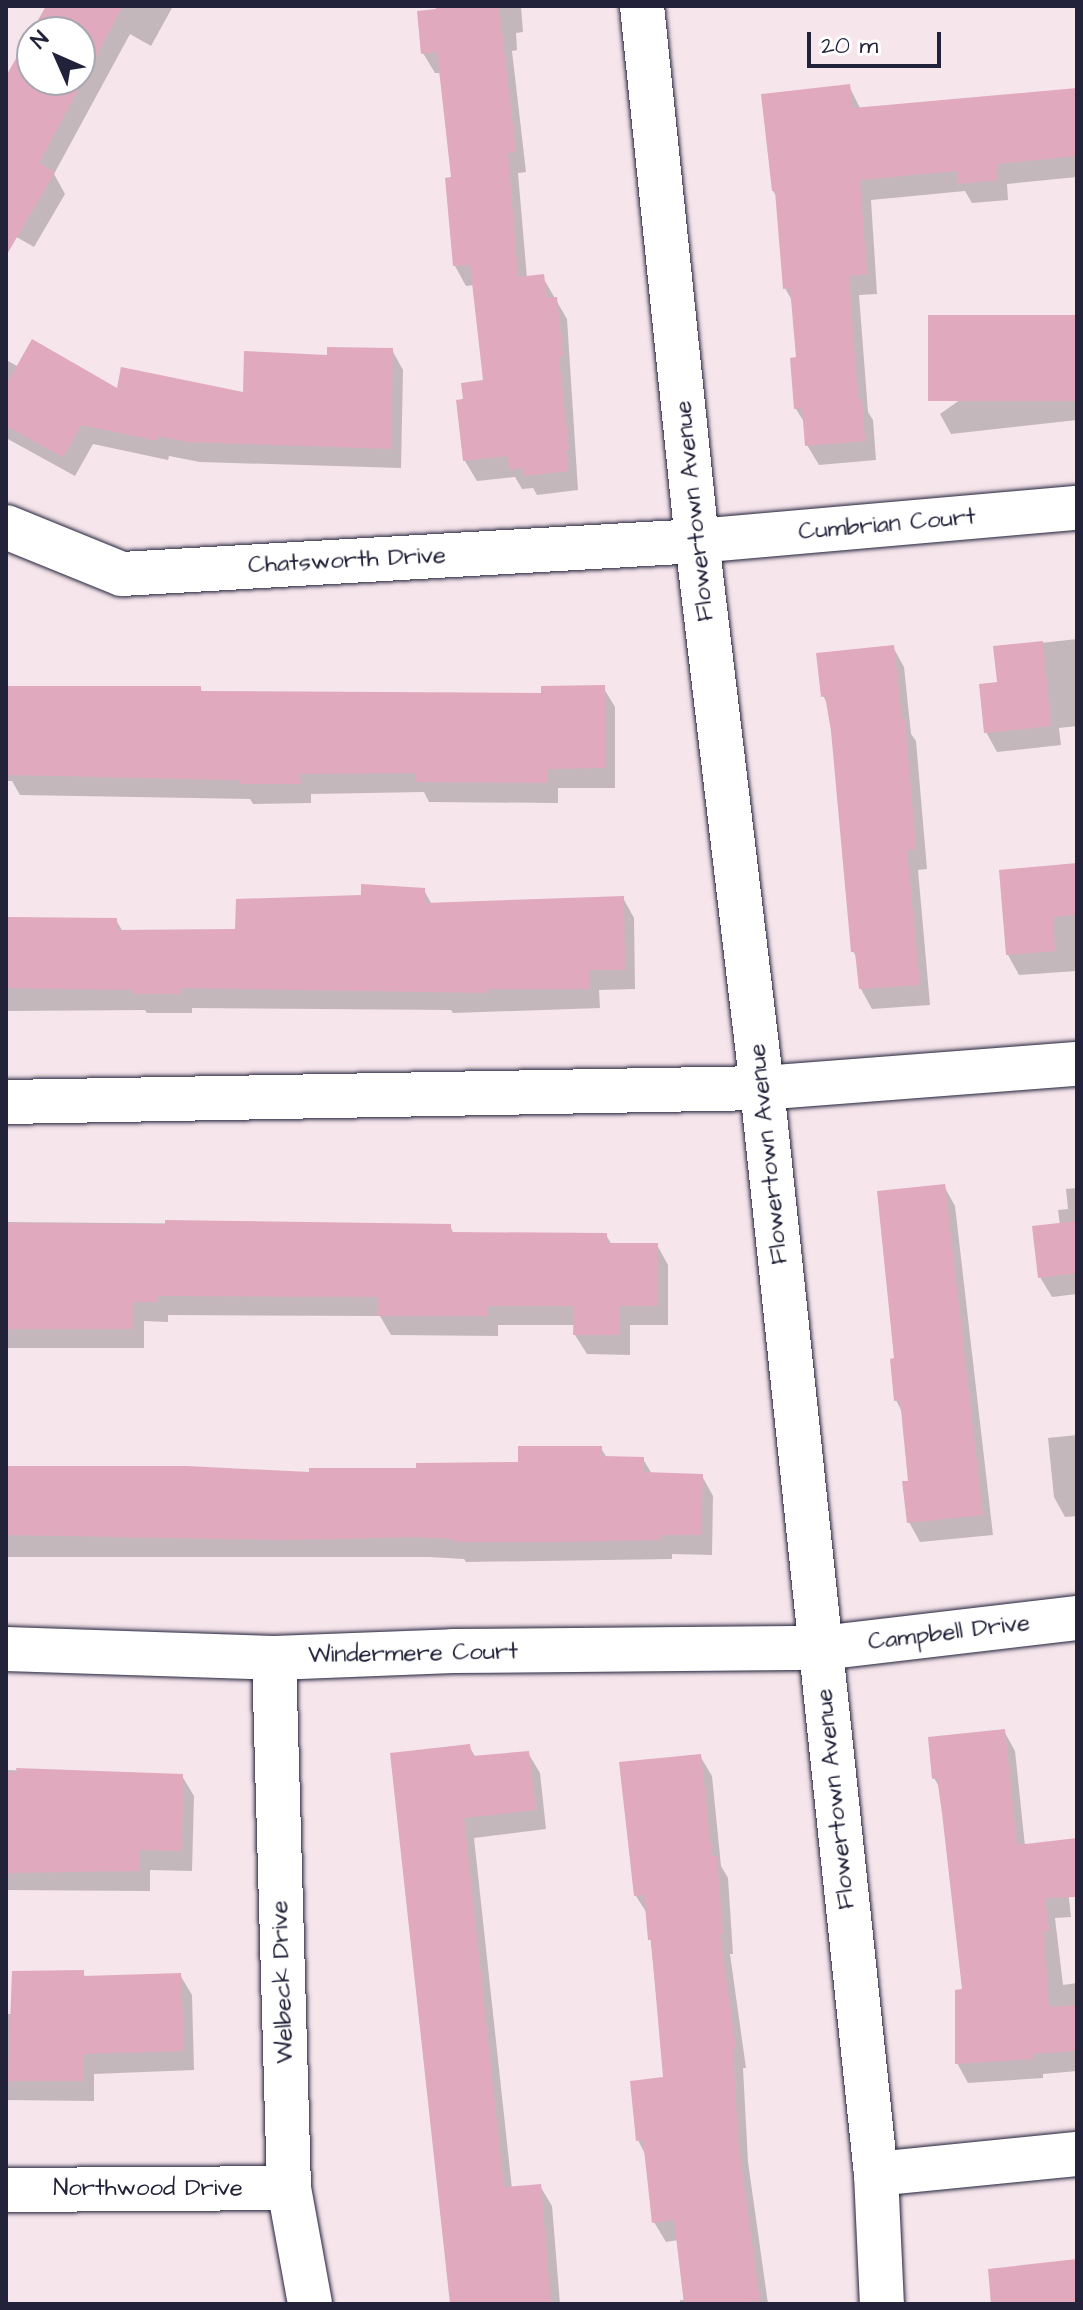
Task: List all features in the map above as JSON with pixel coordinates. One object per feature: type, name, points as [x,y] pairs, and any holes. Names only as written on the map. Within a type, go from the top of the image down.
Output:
[{"type":"street","name":"Flowertown Avenue","points":[[650,7],[697,541],[762,1088],[876,2174],[882,2304]]},
{"type":"street","name":"Cumbrian Court","points":[[697,541],[1077,508]]},
{"type":"street","name":"Chatsworth Drive","points":[[6,527],[122,574],[697,541]]},
{"type":"street","points":[[6,1102],[762,1088],[1077,1064]]},
{"type":"street","name":"Campbell Drive","points":[[821,1648],[1077,1618]]},
{"type":"street","name":"Windermere Court","points":[[6,1649],[274,1658],[453,1651],[821,1648]]},
{"type":"street","name":"Welbeck Drive","points":[[274,1658],[289,2188],[310,2304]]},
{"type":"street","points":[[876,2174],[1077,2154]]},
{"type":"street","name":"Northwood Drive","points":[[6,2190],[289,2188]]},
{"type":"building","points":[[46,6],[123,6],[96,56],[96,16],[40,16]]},
{"type":"building","points":[[436,6],[499,6],[516,152],[508,153],[518,277],[544,274],[547,298],[557,297],[568,471],[524,476],[523,468],[509,470],[507,456],[463,461],[456,400],[463,399],[461,383],[483,380],[470,265],[453,266],[445,178],[451,177],[437,52],[421,54],[417,11],[436,9]]},
{"type":"building","points":[[16,58],[16,96],[75,96],[39,163],[55,172],[6,256],[6,76]]},
{"type":"building","points":[[850,84],[853,108],[1077,88],[1077,156],[997,164],[998,180],[958,184],[957,171],[860,180],[867,274],[849,276],[858,399],[862,398],[865,441],[805,446],[802,408],[794,409],[790,358],[796,357],[790,288],[783,289],[775,191],[772,191],[761,94]]},
{"type":"building","points":[[928,315],[1077,315],[1077,401],[928,401]]},
{"type":"building","points":[[32,339],[117,388],[121,367],[243,392],[244,351],[327,355],[327,347],[393,348],[391,449],[187,442],[158,436],[158,441],[81,425],[63,457],[6,426],[6,385]]},
{"type":"building","points":[[1043,641],[1051,726],[984,733],[979,684],[997,682],[993,646]]},
{"type":"building","points":[[894,645],[902,719],[905,719],[916,849],[907,850],[920,985],[859,989],[855,952],[851,952],[831,731],[825,696],[821,697],[816,653]]},
{"type":"building","points":[[605,685],[605,768],[548,769],[548,783],[416,782],[416,773],[300,774],[301,784],[7,775],[8,686],[201,686],[201,691],[541,693],[541,686]]},
{"type":"building","points":[[1077,863],[1077,915],[1053,917],[1055,951],[1006,955],[999,870]]},
{"type":"building","points":[[361,884],[425,888],[425,903],[624,896],[625,970],[589,970],[589,989],[487,989],[488,993],[182,988],[181,994],[134,994],[133,990],[6,988],[6,917],[117,918],[117,930],[235,929],[236,899],[361,895]]},
{"type":"building","points":[[945,1184],[983,1515],[907,1523],[902,1481],[908,1481],[900,1400],[894,1401],[890,1359],[894,1358],[877,1191]]},
{"type":"building","points":[[165,1220],[451,1224],[451,1232],[607,1233],[607,1243],[658,1243],[657,1306],[620,1306],[620,1335],[573,1335],[574,1306],[488,1306],[488,1316],[377,1316],[377,1297],[158,1296],[158,1302],[134,1302],[133,1329],[6,1329],[6,1223],[165,1224]]},
{"type":"building","points":[[1077,1221],[1077,1273],[1038,1278],[1032,1226]]},
{"type":"building","points":[[518,1446],[602,1446],[602,1456],[644,1457],[644,1472],[703,1474],[701,1535],[662,1535],[662,1540],[453,1542],[453,1539],[417,1537],[286,1540],[6,1535],[6,1466],[187,1466],[309,1472],[309,1468],[416,1468],[416,1463],[518,1462]]},
{"type":"building","points":[[1005,1729],[1017,1845],[1077,1838],[1077,1897],[1045,1898],[1049,1931],[1044,1931],[1049,2007],[1077,2005],[1077,2051],[1033,2054],[1033,2059],[955,2064],[955,1990],[962,1989],[942,1813],[937,1778],[932,1779],[928,1737]]},
{"type":"building","points":[[470,1744],[472,1756],[529,1751],[536,1810],[464,1818],[504,2187],[541,2184],[551,2304],[450,2304],[390,1753]]},
{"type":"building","points":[[701,1754],[712,1856],[717,1856],[723,1934],[720,1934],[736,2048],[733,2048],[738,2140],[760,2301],[730,2304],[684,2304],[674,2220],[652,2223],[643,2140],[636,2141],[630,2081],[663,2077],[651,1940],[648,1940],[644,1895],[634,1896],[619,1762]]},
{"type":"building","points":[[16,1768],[183,1774],[182,1851],[140,1850],[139,1871],[6,1873],[6,1772],[17,1772]]},
{"type":"building","points":[[84,1970],[84,1976],[181,1973],[184,2051],[84,2054],[84,2081],[8,2081],[12,1971]]},
{"type":"building","points":[[1077,2259],[1077,2304],[991,2304],[988,2269]]}]
